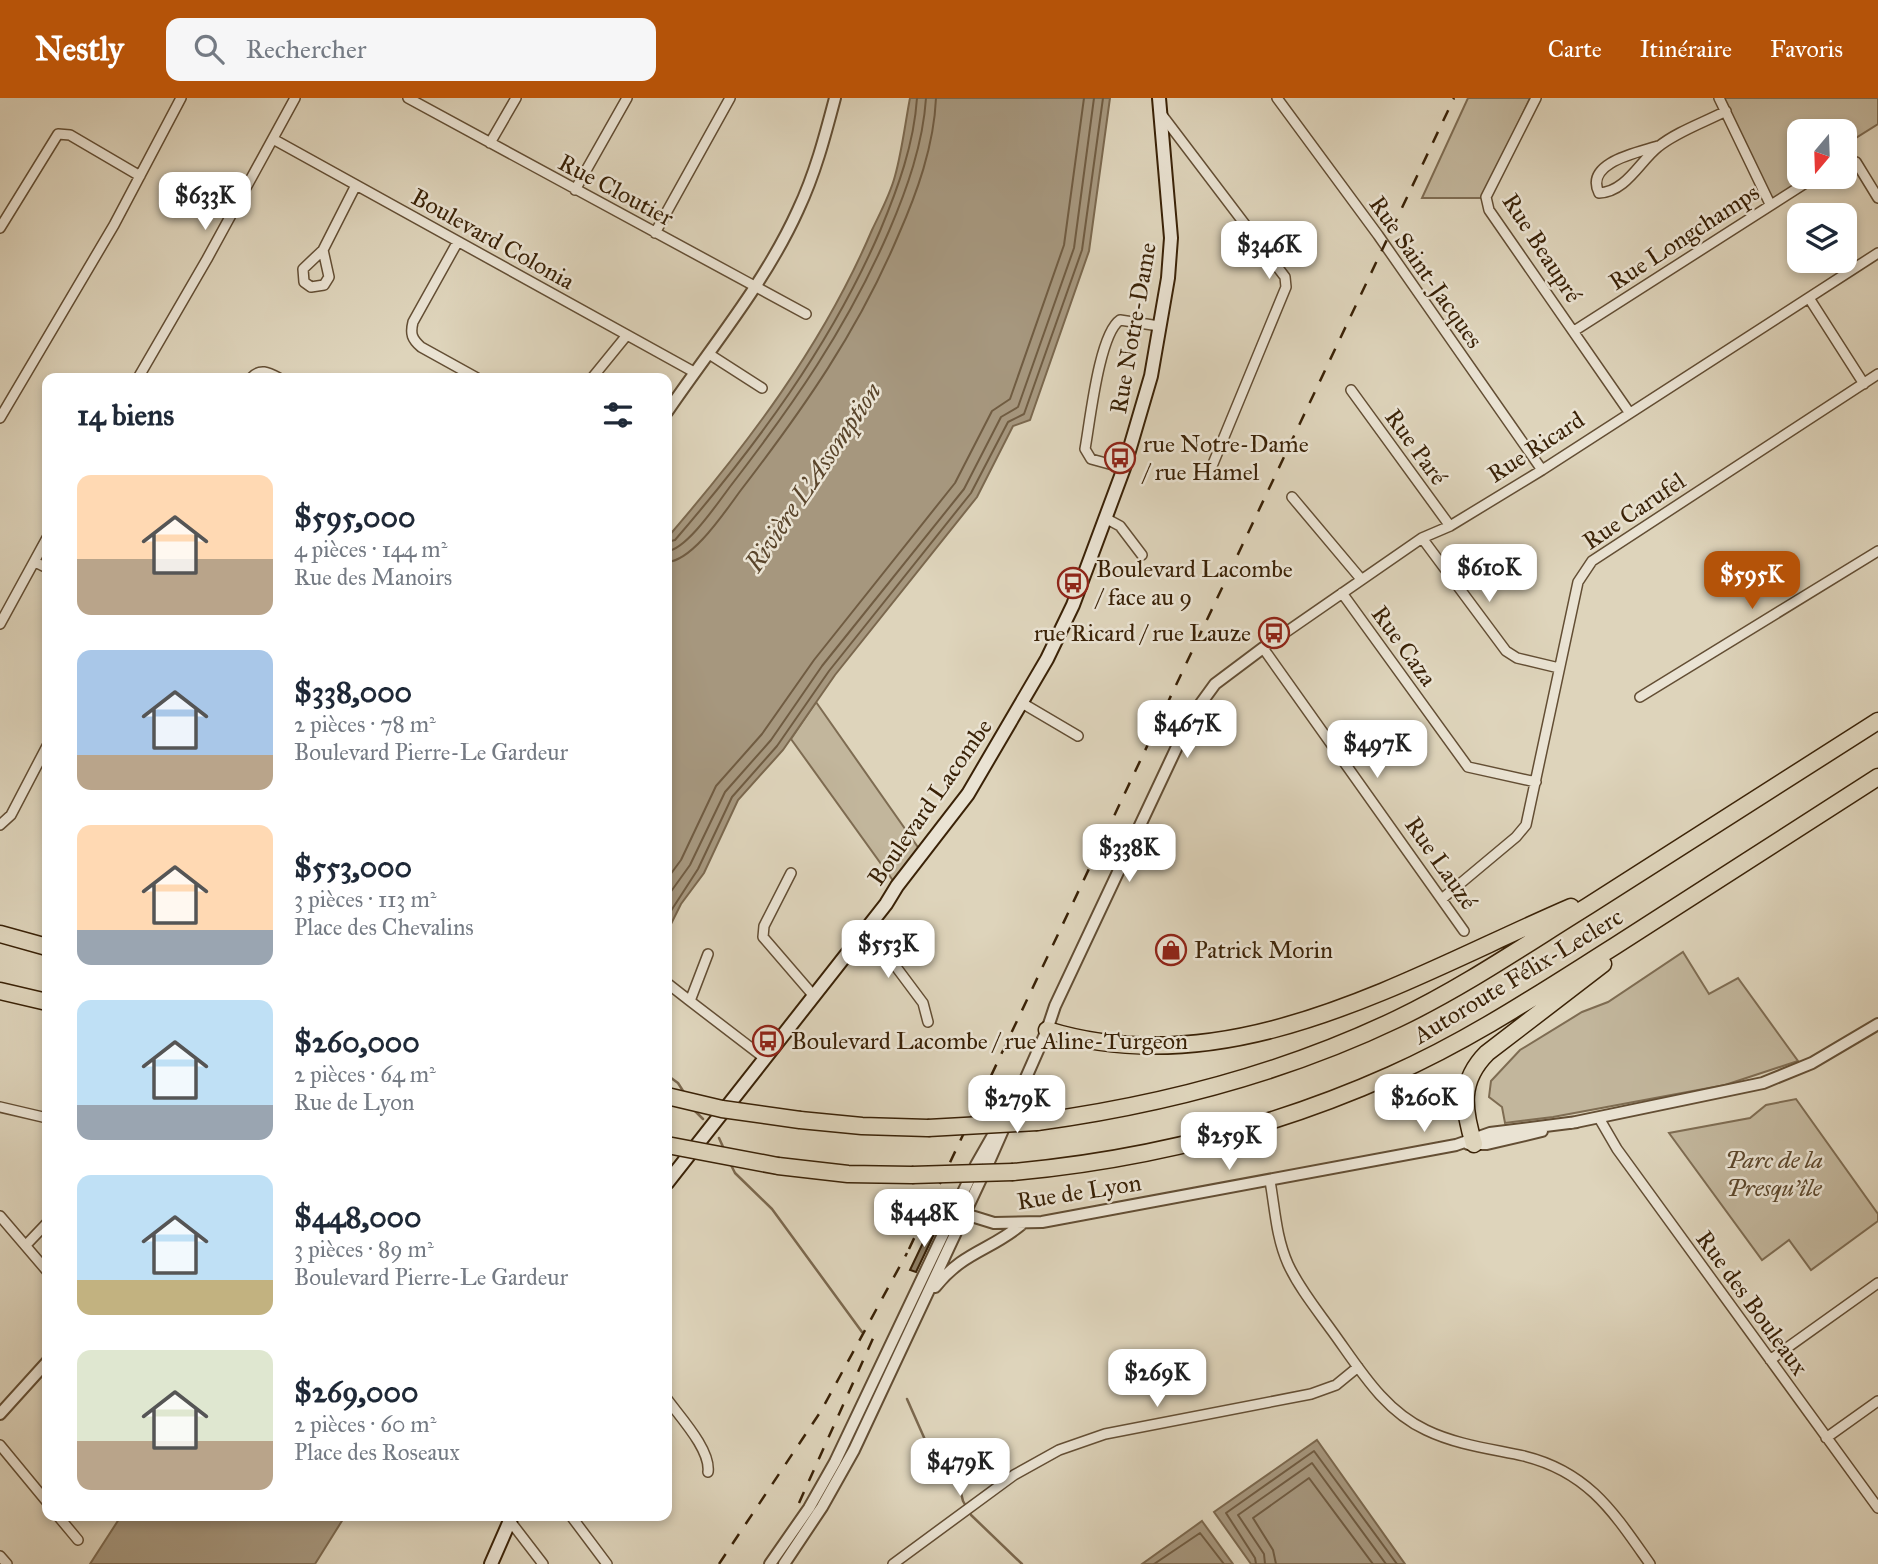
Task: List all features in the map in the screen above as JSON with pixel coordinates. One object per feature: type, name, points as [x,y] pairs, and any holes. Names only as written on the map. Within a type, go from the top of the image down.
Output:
[{"type":"highway","name":"Autoroute Félix-Leclerc","points":[[672,1097],[722,1109],[800,1120],[862,1126],[928,1128],[1037,1122],[1185,1096],[1235,1082],[1324,1051],[1397,1019],[1450,991],[1878,721]]},
{"type":"highway","name":"Autoroute Félix-Leclerc","points":[[672,1146],[778,1166],[848,1174],[1013,1172],[1102,1162],[1189,1144],[1273,1121],[1347,1094],[1415,1064],[1491,1024],[1878,777]]},
{"type":"highway","points":[[1047,1030],[1105,1041],[1165,1044],[1222,1040],[1285,1027],[1368,997],[1618,887]]},
{"type":"highway","points":[[1468,1143],[1465,1091],[1470,1074],[1481,1059],[1665,914]]},
{"type":"highway","points":[[0,934],[42,947]]},
{"type":"highway","points":[[0,941],[42,948]]},
{"type":"highway","points":[[4,992],[42,1001]]},
{"type":"main road","name":"Rue Notre-Dame","points":[[1107,519],[1146,396],[1168,278],[1171,238],[1159,98]]},
{"type":"main road","name":"Boulevard Lacombe","points":[[672,1176],[867,928],[968,794],[1023,703],[1066,624],[1107,519]]},
{"type":"main road","points":[[491,1564],[510,1521]]},
{"type":"street","points":[[0,418],[140,176],[181,98]]},
{"type":"street","points":[[141,373],[208,259],[295,98]]},
{"type":"street","name":"Rue Cloutier","points":[[410,98],[806,314]]},
{"type":"street","points":[[490,144],[516,98]]},
{"type":"street","points":[[575,190],[627,98]]},
{"type":"street","points":[[656,233],[730,98]]},
{"type":"street","points":[[672,405],[756,287],[798,211],[821,151],[835,98]]},
{"type":"street","name":"Rue Saint-Jacques","points":[[1277,98],[1542,470]]},
{"type":"street","name":"Rue Beaupré","points":[[1535,98],[1486,197],[1489,210],[1629,412]]},
{"type":"street","points":[[1719,98],[1770,204]]},
{"type":"street","points":[[1658,146],[1622,183],[1606,192],[1599,192],[1596,187],[1599,175],[1611,161],[1658,146],[1726,111]]},
{"type":"street","points":[[1160,113],[1285,277],[1286,287],[1210,471]]},
{"type":"street","points":[[0,228],[58,134],[70,135],[140,176]]},
{"type":"street","name":"Boulevard Colonia","points":[[273,139],[694,372]]},
{"type":"street","points":[[1857,164],[1878,198]]},
{"type":"street","points":[[323,250],[356,185]]},
{"type":"street","name":"Rue Longchamps","points":[[1574,331],[1795,189]]},
{"type":"street","points":[[457,243],[412,323],[411,333],[414,341],[421,347],[468,373]]},
{"type":"street","name":"Rue Ricard","points":[[959,1213],[1047,1030],[1055,1004],[1180,738],[1199,704],[1220,680],[1422,538],[1450,526],[1542,470],[1878,253]]},
{"type":"street","points":[[1809,298],[1864,384]]},
{"type":"street","points":[[1124,468],[1091,459],[1085,449],[1100,365],[1111,329],[1121,320],[1159,326]]},
{"type":"street","points":[[596,373],[627,335]]},
{"type":"street","points":[[709,354],[762,388]]},
{"type":"street","name":"Rue Carufel","points":[[1443,898],[1516,837],[1525,825],[1578,582],[1592,561],[1878,374]]},
{"type":"street","name":"Rue Paré","points":[[1351,390],[1450,526]]},
{"type":"street","points":[[1292,496],[1361,579]]},
{"type":"street","points":[[1107,519],[1120,526],[1142,555]]},
{"type":"street","points":[[1422,538],[1506,651],[1517,658],[1559,668]]},
{"type":"street","points":[[0,624],[42,547]]},
{"type":"street","points":[[1640,697],[1878,551]]},
{"type":"street","points":[[34,562],[42,566]]},
{"type":"street","name":"Rue Caza","points":[[1342,593],[1468,767],[1536,782]]},
{"type":"street","name":"Rue Lauzé","points":[[1263,648],[1464,931]]},
{"type":"street","points":[[1023,703],[1078,736]]},
{"type":"street","points":[[0,825],[11,815],[42,756]]},
{"type":"street","points":[[792,873],[764,926],[764,937],[813,995]]},
{"type":"street","points":[[867,928],[923,1003],[928,1022]]},
{"type":"street","points":[[690,1000],[708,954]]},
{"type":"street","points":[[672,987],[763,1058]]},
{"type":"street","name":"Rue de Lyon","points":[[959,1213],[994,1223],[1023,1224],[1468,1143],[1498,1142],[1577,1122],[1763,1083],[1812,1063],[1877,1026]]},
{"type":"street","points":[[0,1107],[42,1117]]},
{"type":"street","name":"Rue des Bouleaux","points":[[1599,1118],[1606,1132],[1878,1508]]},
{"type":"street","points":[[1270,1181],[1278,1233],[1288,1263],[1358,1367],[1391,1406],[1417,1426],[1449,1439],[1547,1463],[1584,1483],[1609,1508],[1650,1564]]},
{"type":"street","points":[[784,1564],[841,1475],[926,1298],[959,1213]]},
{"type":"street","points":[[770,1564],[809,1508],[835,1462],[959,1213]]},
{"type":"street","points":[[0,1216],[42,1265]]},
{"type":"street","points":[[926,1298],[960,1261],[1005,1239],[1023,1224]]},
{"type":"street","points":[[26,1245],[42,1228]]},
{"type":"street","points":[[1770,1360],[1878,1283]]},
{"type":"street","points":[[893,1564],[1036,1461],[1073,1444],[1105,1434],[1311,1394],[1336,1385],[1358,1367]]},
{"type":"street","points":[[0,1414],[42,1368]]},
{"type":"street","points":[[1826,1438],[1878,1401]]},
{"type":"street","points":[[672,1406],[704,1452],[708,1472]]},
{"type":"street","points":[[0,1445],[42,1496]]},
{"type":"street","points":[[62,1521],[78,1540]]},
{"type":"street","points":[[513,1521],[543,1564]]},
{"type":"street","points":[[575,1521],[607,1564]]},
{"type":"street","points":[[0,1556],[7,1564]]},
{"type":"green space","points":[[1468,98],[1530,98],[1483,198],[1422,198]]},
{"type":"green space","points":[[1719,98],[1878,98],[1878,124],[1857,137],[1857,119],[1787,119],[1787,189],[1795,189],[1770,204]]},
{"type":"green space","points":[[816,702],[922,853],[897,886],[791,739]]},
{"type":"green space","points":[[1683,952],[1709,994],[1738,978],[1798,1061],[1725,1085],[1553,1117],[1505,1123],[1502,1107],[1489,1097],[1491,1081],[1520,1050],[1582,1012],[1608,1002]]},
{"type":"green space","name":"Parc de la Presqu'île","points":[[1796,1099],[1878,1214],[1878,1221],[1811,1270],[1789,1240],[1762,1260],[1669,1133],[1750,1118],[1766,1105]]},
{"type":"water","name":"Rivière L'Assomption","points":[[910,98],[1110,98],[1089,251],[1030,420],[1013,426],[977,497],[835,675],[783,750],[738,800],[704,873],[681,904],[672,922],[672,532],[755,430],[807,353],[852,272],[890,190],[900,157]]},
{"type":"water","points":[[1317,1440],[1405,1564],[1251,1564],[1214,1512]]},
{"type":"water","points":[[118,1521],[342,1521],[315,1564],[90,1564]]},
{"type":"water","points":[[1202,1521],[1233,1564],[1142,1564]]},
{"type":"building","points":[[931,1226],[937,1228],[916,1272],[910,1270]]},
{"type":"waterway","points":[[672,1079],[685,1094]]},
{"type":"waterway","points":[[693,1109],[703,1119]]},
{"type":"waterway","points":[[719,1138],[724,1149]]},
{"type":"waterway","points":[[731,1165],[735,1173],[772,1209],[862,1332]]},
{"type":"waterway","points":[[907,1399],[930,1451],[958,1481],[963,1501],[971,1515],[1022,1564]]},
{"type":"railway","points":[[909,1249],[1454,98]]},
{"type":"railway","points":[[719,1564],[821,1411],[907,1253]]},
{"type":"railway","points":[[799,1503],[875,1334]]},
{"type":"place","name":"rue Notre-Dame / rue Hamel","points":[[1120,458]]},
{"type":"place","name":"Boulevard Lacombe / face au 9","points":[[1073,583]]},
{"type":"place","name":"rue Ricard / rue Lauze","points":[[1274,633]]},
{"type":"place","name":"Patrick Morin","points":[[1171,950]]},
{"type":"place","name":"Boulevard Lacombe / rue Aline-Turgeon","points":[[768,1041]]}]
